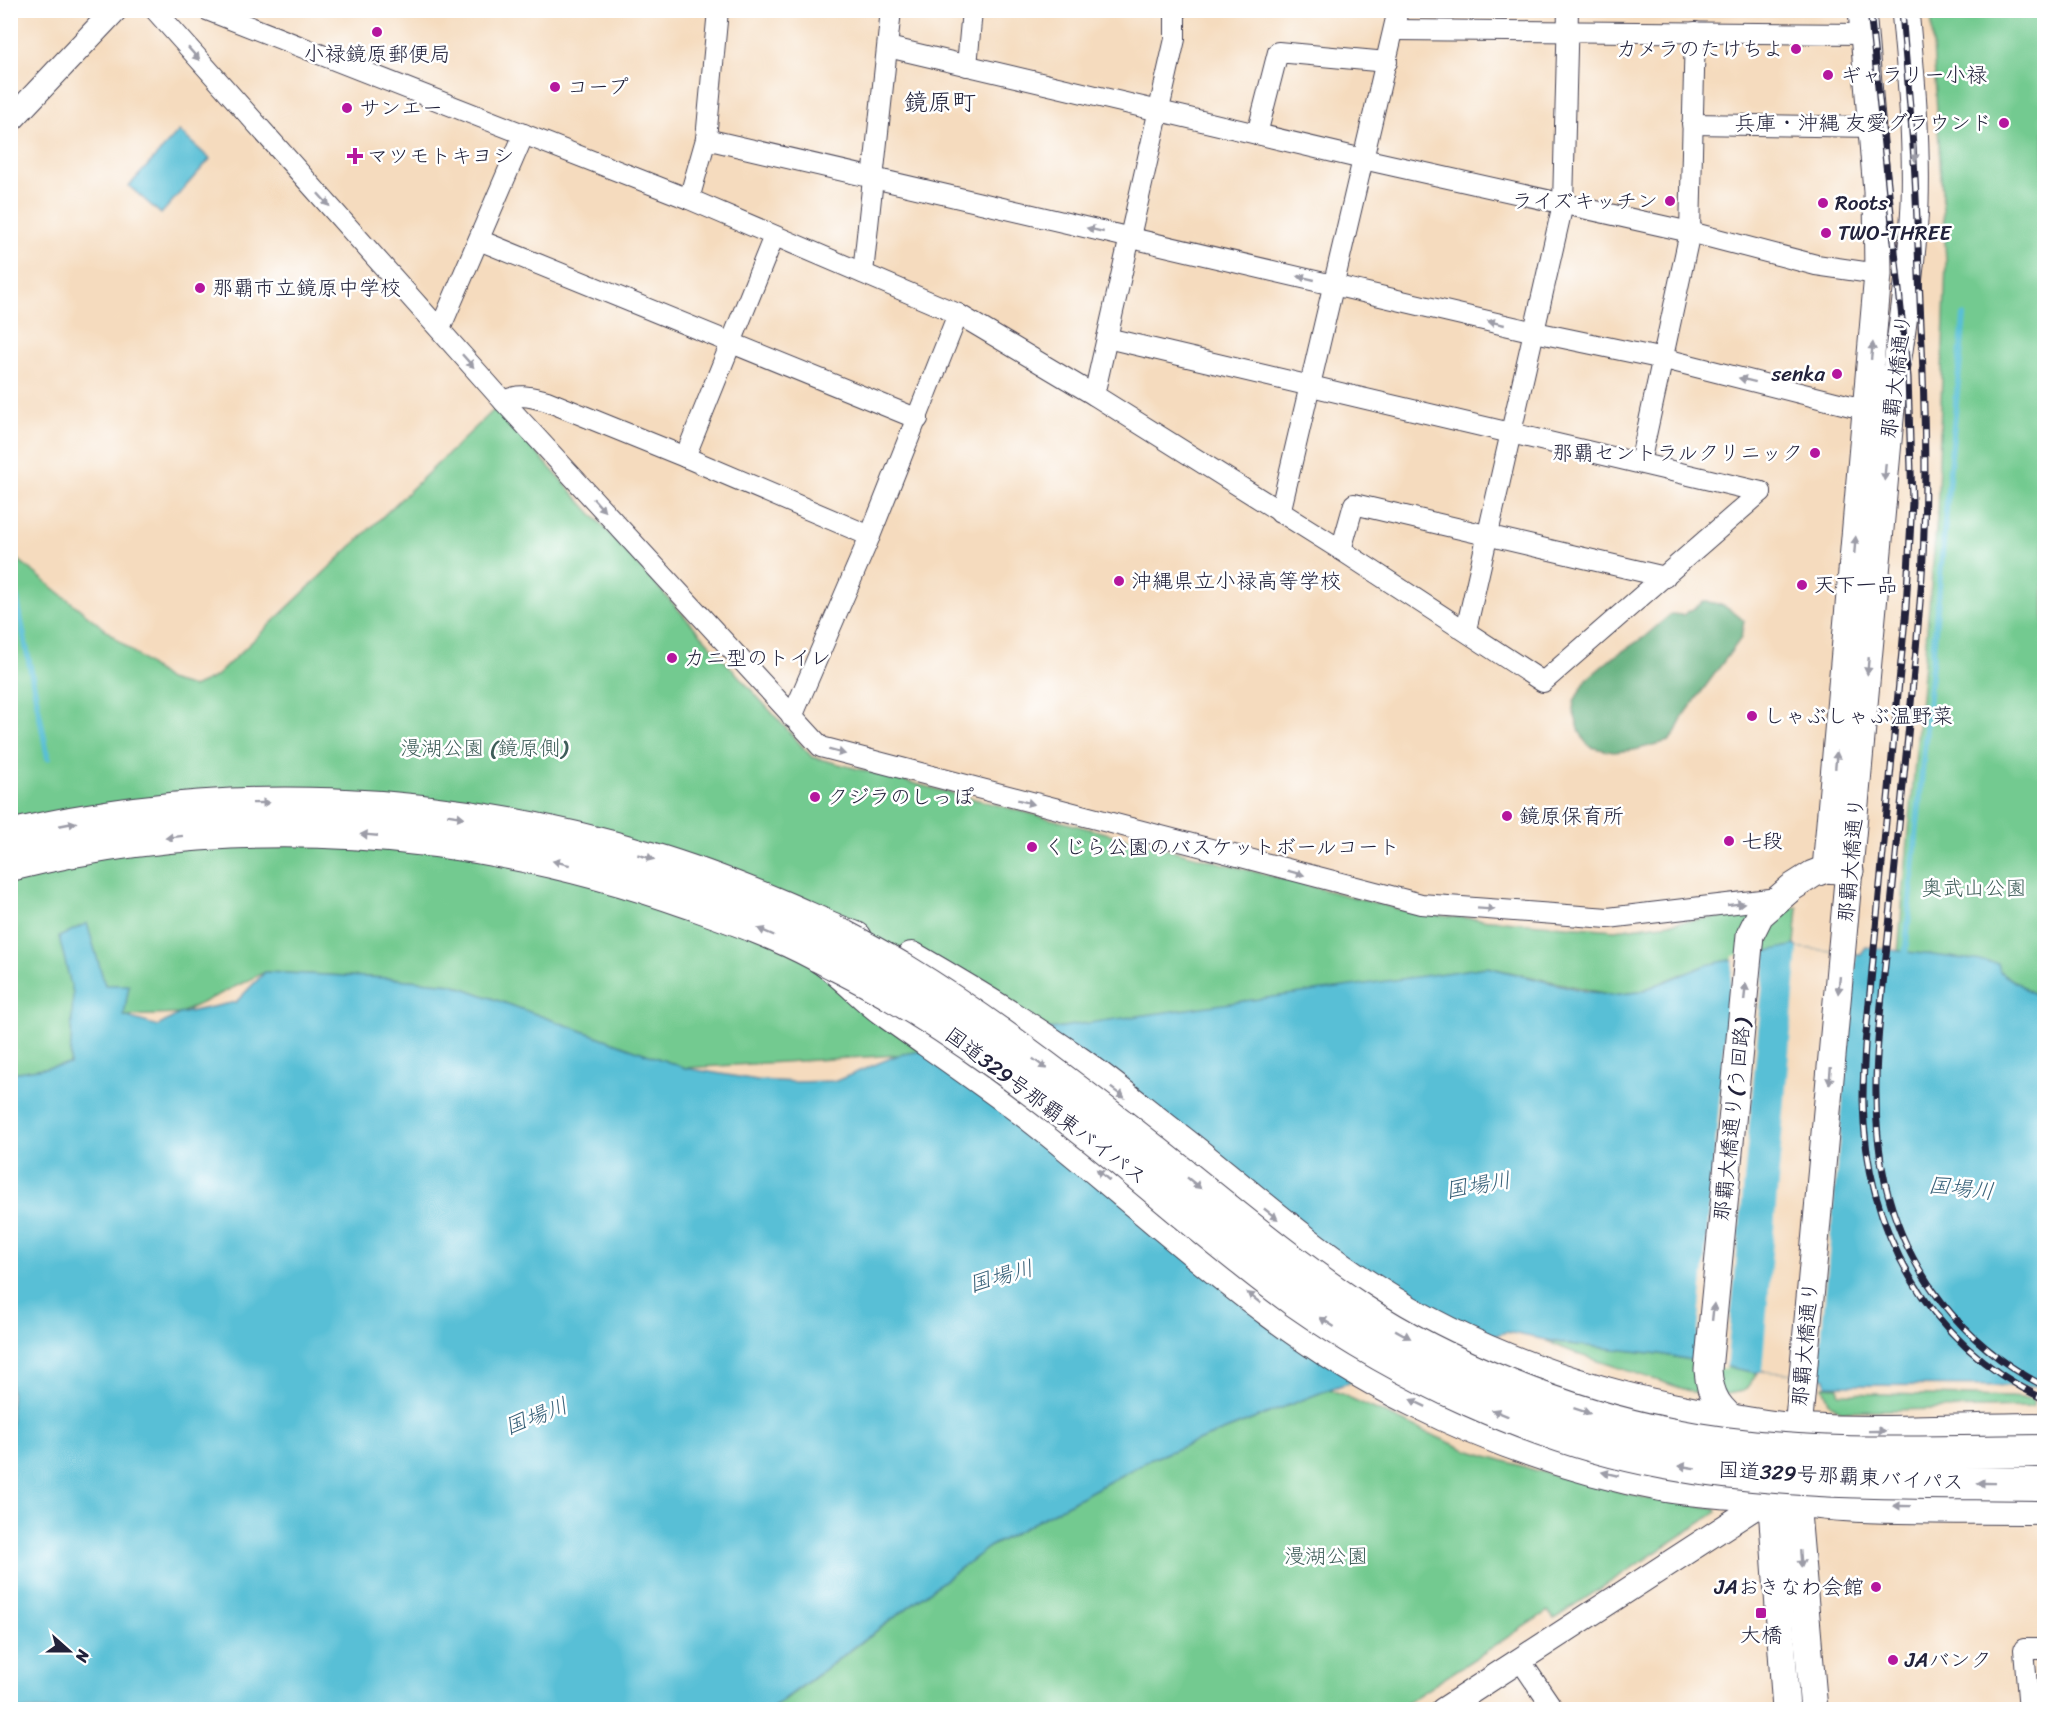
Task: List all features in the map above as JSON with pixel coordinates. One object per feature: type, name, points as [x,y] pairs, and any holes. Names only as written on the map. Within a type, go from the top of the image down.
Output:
[{"type":"highway","name":"国道329号那覇東バイパス","points":[[10,836],[136,812],[182,807],[282,802],[380,806],[504,824],[650,858],[730,885],[826,943],[890,994],[994,1063],[1095,1139],[1220,1244],[1310,1311],[1388,1358],[1481,1405],[1599,1447],[1632,1456],[1696,1468],[1792,1479],[2044,1484]]},
{"type":"highway","name":"国道329号那覇東バイパス","points":[[10,866],[143,841],[232,832],[333,832],[447,841],[557,862],[642,886],[717,912],[826,943],[903,969],[984,1023],[1124,1127],[1301,1267],[1361,1310],[1463,1365],[1573,1408],[1637,1426],[1699,1439],[1753,1446],[1835,1451],[2044,1451]]},
{"type":"highway","points":[[826,943],[912,958],[969,991],[1079,1064],[1182,1142],[1324,1256],[1371,1289],[1446,1332],[1546,1375],[1579,1387],[1642,1403],[1735,1422],[1798,1430],[1833,1432],[2044,1429]]},
{"type":"highway","points":[[826,943],[881,1008],[934,1043],[1031,1115],[1278,1317],[1335,1355],[1407,1398],[1530,1450],[1587,1468],[1666,1486],[1850,1505],[2044,1508]]},
{"type":"main road","name":"那覇大橋通り","points":[[1838,870],[1891,408],[1909,278],[1914,205],[1913,113],[1905,10]]},
{"type":"main road","name":"那覇大橋通り","points":[[1786,1710],[1784,1499],[1798,1430],[1842,953],[1838,870],[1866,408],[1878,274],[1877,191],[1863,22]]},
{"type":"main road","name":"那覇大橋通り(う回路)","points":[[1735,1422],[1723,1413],[1715,1401],[1709,1388],[1708,1370],[1750,935],[1760,915],[1778,898],[1813,874],[1838,870]]},
{"type":"main road","name":"那覇大橋通り","points":[[1735,1422],[1754,1436],[1766,1451],[1784,1499],[1814,1710]]},
{"type":"street","points":[[10,121],[115,10]]},
{"type":"street","points":[[155,10],[504,402],[816,743],[827,749],[1408,902],[1608,918],[1778,898]]},
{"type":"street","points":[[207,10],[689,200],[958,314],[1094,395],[1341,550],[1543,682],[1761,492],[1107,338]]},
{"type":"street","points":[[689,200],[706,139],[718,10]]},
{"type":"street","points":[[863,273],[891,10]]},
{"type":"street","points":[[967,66],[972,10]]},
{"type":"street","points":[[1094,395],[1160,112],[1175,39],[1175,10]]},
{"type":"street","points":[[1280,513],[1396,20],[1568,20],[1695,33],[1863,22]]},
{"type":"street","points":[[1466,630],[1486,534],[1535,332],[1563,204],[1568,20]]},
{"type":"street","points":[[1640,463],[1690,232],[1695,33]]},
{"type":"street","points":[[888,47],[1363,159],[1690,232],[1816,265],[1878,274]]},
{"type":"street","points":[[1257,134],[1278,52],[1387,62]]},
{"type":"street","points":[[1692,124],[1872,127]]},
{"type":"street","points":[[440,329],[524,134]]},
{"type":"street","points":[[706,139],[1535,332],[1663,359],[1866,408]]},
{"type":"street","points":[[685,457],[774,236]]},
{"type":"street","points":[[479,240],[918,419]]},
{"type":"street","points":[[792,717],[870,536],[958,314]]},
{"type":"street","points":[[504,402],[510,398],[524,396],[547,401],[870,536]]},
{"type":"street","points":[[1341,550],[1354,504],[1665,577]]},
{"type":"street","points":[[1443,1710],[1520,1660],[1784,1499]]},
{"type":"street","points":[[2029,1710],[2024,1649],[2044,1649]]},
{"type":"street","points":[[1520,1660],[1554,1710]]},
{"type":"green space","name":"奥武山公園","points":[[1931,11],[2044,11],[2044,1001],[2000,972],[1998,968],[1898,951],[1937,517],[1946,261]]},
{"type":"green space","name":"漫湖公園 (鏡原側)","points":[[496,408],[812,757],[1418,914],[1615,930],[1798,907],[1795,945],[1680,975],[1639,992],[1612,995],[1487,967],[898,1055],[685,1068],[452,984],[265,972],[179,1014],[124,1016],[70,1064],[11,1083],[10,553],[168,680],[193,687],[215,677]]},
{"type":"green space","points":[[1704,602],[1726,607],[1744,621],[1741,638],[1683,717],[1669,741],[1634,750],[1613,752],[1590,747],[1584,740],[1573,710],[1574,701],[1587,679],[1612,658],[1643,638],[1671,614],[1683,615]]},
{"type":"green space","points":[[1546,1341],[1660,1354],[1758,1373],[1744,1391],[1721,1395],[1702,1395],[1580,1355]]},
{"type":"green space","points":[[1823,1386],[1839,1387],[1839,1393],[2033,1399],[2033,1407],[1842,1411],[1831,1404]]},
{"type":"green space","name":"漫湖公園","points":[[1330,1389],[1464,1449],[1538,1471],[1646,1498],[1715,1508],[1717,1512],[1554,1619],[1548,1611],[1397,1709],[771,1710],[989,1547],[1149,1460]]},
{"type":"water","points":[[179,131],[210,159],[161,214],[129,186]]},
{"type":"water","name":"国場川","points":[[87,923],[105,985],[129,985],[124,1016],[158,1026],[179,1014],[236,1002],[265,972],[386,978],[452,984],[685,1068],[757,1080],[796,1082],[836,1081],[898,1055],[1074,1025],[1487,967],[1585,991],[1612,995],[1639,992],[1707,965],[1795,945],[1798,948],[1856,954],[1861,954],[1866,947],[1998,963],[2000,972],[2044,1001],[2044,1386],[1826,1385],[1825,1378],[1818,1375],[1763,1371],[1758,1373],[1660,1354],[1568,1344],[1506,1332],[1330,1389],[1149,1460],[989,1547],[771,1709],[11,1710],[11,1073],[70,1064],[73,993],[59,937]]},
{"type":"pier","points":[[1766,948],[1726,1370],[1695,1364],[1733,956]]},
{"type":"pier","points":[[1798,948],[1856,954],[1818,1375],[1762,1371]]},
{"type":"waterway","points":[[1905,957],[1964,316]]},
{"type":"waterway","points":[[10,565],[48,758]]},
{"type":"railway","points":[[1870,10],[1908,377],[1912,502],[1906,608],[1865,1045],[1863,1100],[1867,1148],[1876,1193],[1890,1237],[1910,1277],[1935,1314],[1966,1347],[2002,1375],[2044,1399]]},
{"type":"railway","points":[[1902,10],[1916,198],[1925,436],[1925,498],[1923,559],[1910,720],[1879,1029],[1876,1091],[1880,1152],[1894,1215],[1923,1275],[1963,1327],[2015,1369],[2044,1386]]},
{"type":"place","name":"小禄鏡原郵便局","points":[[377,32]]},
{"type":"place","name":"カメラのたけちよ","points":[[1796,49]]},
{"type":"place","name":"ギャラリー小禄","points":[[1828,75]]},
{"type":"place","name":"コープ","points":[[555,87]]},
{"type":"place","name":"サンエー","points":[[347,108]]},
{"type":"place","name":"兵庫・沖縄 友愛グラウンド","points":[[2004,123]]},
{"type":"place","name":"マツモトキヨシ","points":[[355,156]]},
{"type":"place","name":"ライズキッチン","points":[[1670,201]]},
{"type":"place","name":"Roots","points":[[1823,203]]},
{"type":"place","name":"TWO-THREE","points":[[1826,233]]},
{"type":"place","name":"那覇市立鏡原中学校","points":[[200,288]]},
{"type":"place","name":"senka","points":[[1837,374]]},
{"type":"place","name":"那覇セントラルクリニック","points":[[1815,453]]},
{"type":"place","name":"沖縄県立小禄高等学校","points":[[1119,581]]},
{"type":"place","name":"天下一品","points":[[1802,585]]},
{"type":"place","name":"カニ型のトイレ","points":[[672,658]]},
{"type":"place","name":"しゃぶしゃぶ温野菜","points":[[1752,716]]},
{"type":"place","name":"クジラのしっぽ","points":[[815,797]]},
{"type":"place","name":"鏡原保育所","points":[[1507,816]]},
{"type":"place","name":"七段","points":[[1729,841]]},
{"type":"place","name":"くじら公園のバスケットボールコート","points":[[1032,847]]},
{"type":"place","name":"JAおきなわ会館","points":[[1876,1587]]},
{"type":"place","name":"大橋","points":[[1761,1613]]},
{"type":"place","name":"JAバンク","points":[[1893,1660]]},
{"type":"district","name":"鏡原町","points":[[940,102]]}]
